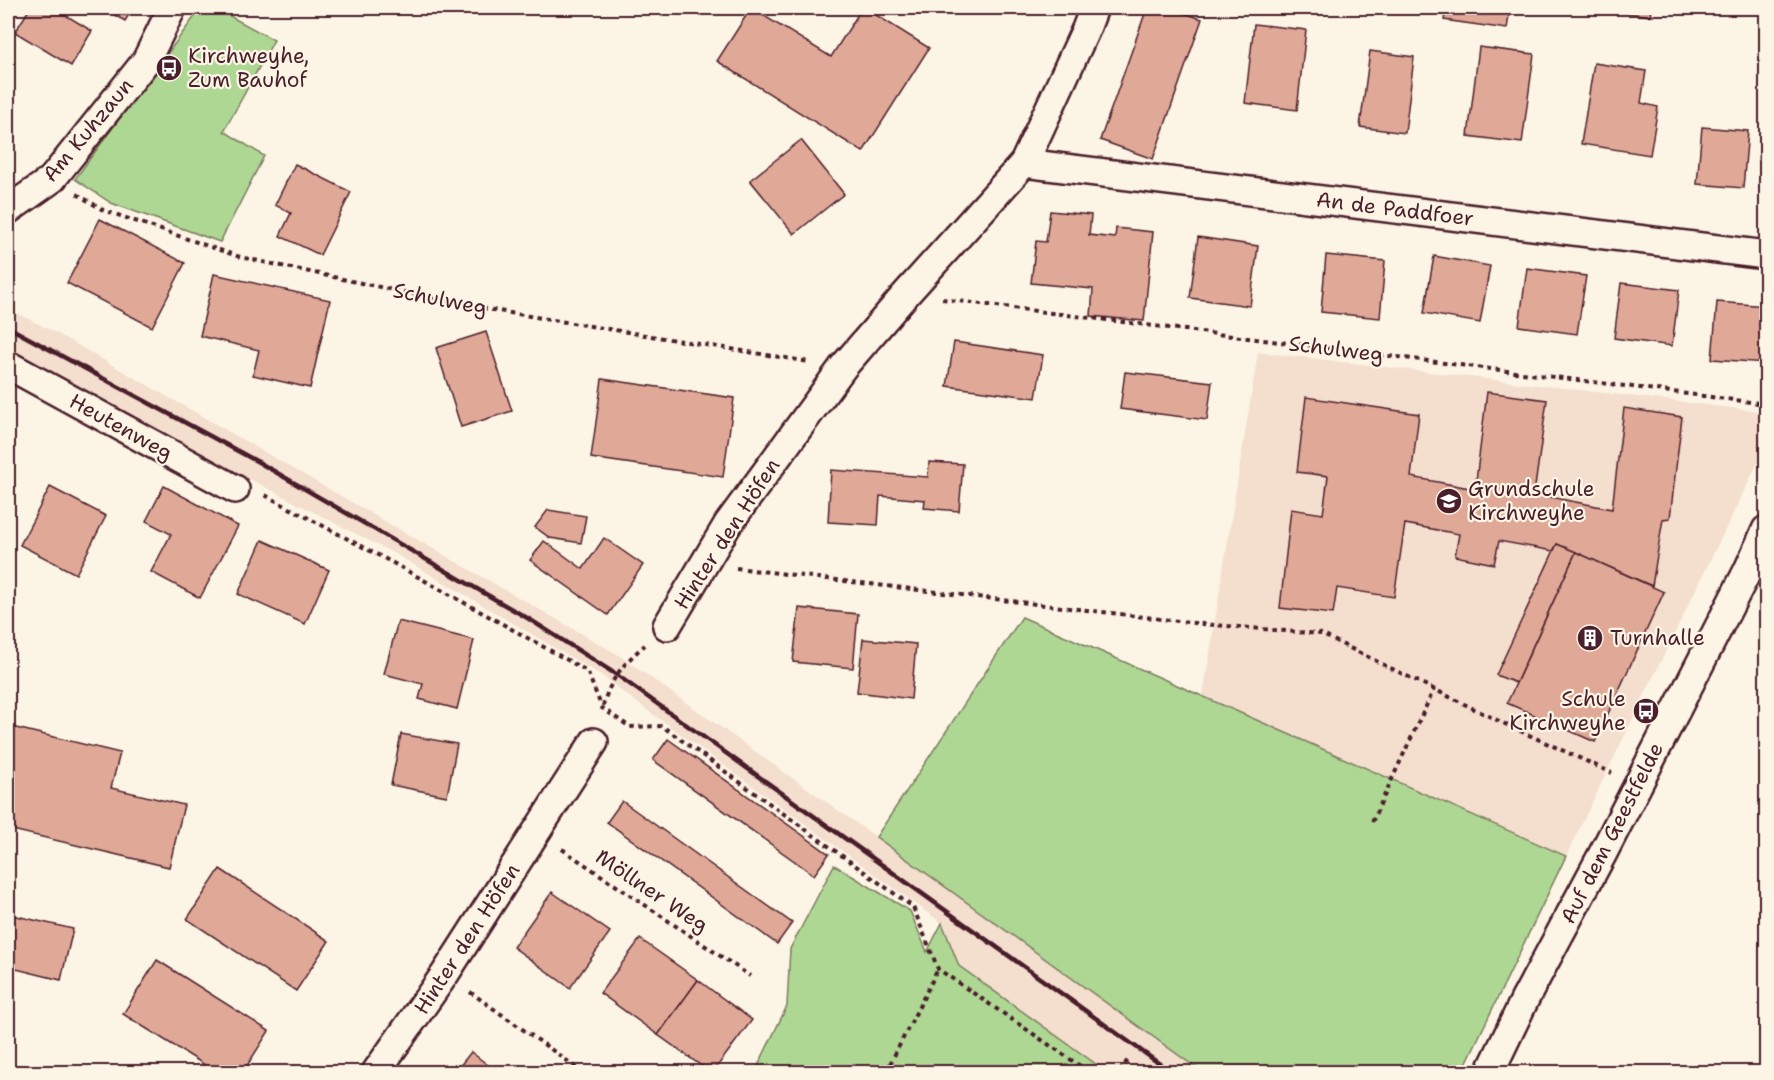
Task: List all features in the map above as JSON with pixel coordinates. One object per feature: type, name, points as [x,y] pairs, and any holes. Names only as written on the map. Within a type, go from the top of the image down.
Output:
[{"type":"street","name":"Am Kuhzaun","points":[[8,210],[52,179],[146,61],[172,8]]},
{"type":"street","name":"Hinter den Höfen","points":[[667,626],[728,524],[843,367],[1024,164],[1094,8]]},
{"type":"street","name":"An de Paddfoer","points":[[1024,164],[1767,255]]},
{"type":"street","name":"Heutenweg","points":[[8,365],[235,489]]},
{"type":"street","name":"Auf dem Geestfelde","points":[[1490,1072],[1525,999],[1638,785],[1757,573],[1767,530]]},
{"type":"street","name":"Hinter den Höfen","points":[[376,1072],[446,974],[594,742]]},
{"type":"path","name":"Schulweg","points":[[52,179],[103,210],[240,257],[468,306],[843,367]]},
{"type":"path","name":"Schulweg","points":[[906,294],[1767,404]]},
{"type":"path","points":[[235,489],[256,491],[393,563],[587,671],[602,708],[630,727],[662,726],[913,907],[938,969],[1089,1072]]},
{"type":"path","points":[[703,564],[1203,624],[1321,634],[1638,785]]},
{"type":"path","name":"Hinter den Höfen","points":[[594,742],[607,691],[626,661],[667,626]]},
{"type":"path","points":[[1372,822],[1434,689]]},
{"type":"path","name":"Möllner Weg","points":[[537,832],[750,976]]},
{"type":"path","points":[[886,1072],[938,969]]},
{"type":"path","points":[[446,974],[583,1072]]},
{"type":"path","points":[[1120,1072],[1129,1058]]},
{"type":"shaded area","points":[[8,309],[51,330],[617,654],[1203,1072],[1107,1072],[959,966],[942,923],[601,675],[397,555],[197,452],[8,348]]},
{"type":"shaded area","points":[[1258,352],[1766,412],[1766,446],[1566,856],[1203,696]]},
{"type":"green space","points":[[201,8],[215,8],[274,40],[224,131],[264,156],[220,242],[111,203],[75,179]]},
{"type":"green space","points":[[1022,617],[1566,856],[1462,1072],[1202,1072],[876,837]]},
{"type":"green space","points":[[834,865],[910,911],[927,952],[942,923],[959,966],[1107,1072],[755,1072],[787,1006],[790,949]]},
{"type":"building","points":[[30,8],[54,8],[92,31],[71,66],[15,32]]},
{"type":"building","points":[[102,8],[133,8],[125,21]]},
{"type":"building","points":[[751,8],[831,57],[862,8],[929,48],[863,152],[717,61]]},
{"type":"building","points":[[1147,8],[1169,8],[1202,19],[1153,159],[1100,140]]},
{"type":"building","points":[[1446,8],[1510,8],[1507,29],[1444,20]]},
{"type":"building","points":[[1593,8],[1651,8],[1650,16]]},
{"type":"building","points":[[1254,24],[1306,30],[1297,110],[1245,103]]},
{"type":"building","points":[[1479,47],[1534,54],[1522,143],[1468,136]]},
{"type":"building","points":[[1370,51],[1414,57],[1405,133],[1360,127]]},
{"type":"building","points":[[1594,63],[1646,71],[1641,103],[1658,107],[1650,155],[1581,144]]},
{"type":"building","points":[[1702,127],[1748,131],[1743,188],[1697,184]]},
{"type":"building","points":[[801,140],[844,194],[794,234],[750,180]]},
{"type":"building","points":[[295,164],[351,192],[320,255],[280,236],[291,213],[275,205]]},
{"type":"building","points":[[1050,211],[1091,215],[1089,235],[1115,238],[1116,228],[1153,232],[1144,321],[1091,316],[1093,289],[1031,283],[1036,241],[1046,242]]},
{"type":"building","points":[[100,219],[185,263],[152,327],[67,283]]},
{"type":"building","points":[[1198,237],[1258,246],[1250,306],[1190,298]]},
{"type":"building","points":[[1326,255],[1385,261],[1380,318],[1321,312]]},
{"type":"building","points":[[1434,256],[1490,266],[1480,323],[1424,313]]},
{"type":"building","points":[[1527,268],[1586,276],[1577,334],[1519,326]]},
{"type":"building","points":[[214,274],[330,300],[310,388],[253,375],[259,350],[200,336]]},
{"type":"building","points":[[1621,283],[1679,290],[1672,346],[1614,338]]},
{"type":"building","points":[[1717,302],[1766,306],[1766,363],[1712,359]]},
{"type":"building","points":[[486,332],[512,411],[461,427],[436,348]]},
{"type":"building","points":[[954,342],[1043,355],[1036,398],[947,386]]},
{"type":"building","points":[[1125,372],[1212,382],[1207,420],[1120,409]]},
{"type":"building","points":[[602,379],[734,398],[723,477],[591,458]]},
{"type":"building","name":"Grundschule Kirchweyhe","points":[[1487,392],[1547,400],[1534,494],[1612,509],[1624,408],[1682,417],[1670,518],[1663,519],[1652,586],[1557,544],[1553,551],[1499,541],[1494,564],[1455,556],[1459,534],[1405,524],[1394,597],[1337,588],[1333,614],[1280,608],[1291,509],[1323,514],[1328,476],[1297,472],[1306,397],[1419,414],[1411,477],[1475,489]]},
{"type":"building","points":[[929,462],[963,464],[959,511],[924,508],[925,500],[880,496],[878,525],[828,522],[831,470],[928,477]]},
{"type":"building","points":[[164,486],[238,526],[200,598],[151,572],[171,534],[146,521]]},
{"type":"building","points":[[50,487],[106,516],[76,574],[20,545]]},
{"type":"building","points":[[548,510],[586,516],[581,543],[550,538],[535,527]]},
{"type":"building","points":[[604,538],[643,565],[608,615],[530,560],[544,541],[583,569]]},
{"type":"building","points":[[262,540],[329,570],[305,624],[238,594]]},
{"type":"building","points":[[1557,544],[1576,552],[1516,683],[1496,675]]},
{"type":"building","name":"Turnhalle","points":[[1576,552],[1664,592],[1595,742],[1507,703]]},
{"type":"building","points":[[799,608],[858,614],[853,668],[793,662]]},
{"type":"building","points":[[398,621],[474,640],[457,709],[419,699],[423,684],[384,674]]},
{"type":"building","points":[[863,639],[916,644],[911,699],[857,692]]},
{"type":"building","points":[[8,726],[120,753],[111,788],[184,805],[169,867],[8,829]]},
{"type":"building","points":[[401,734],[457,744],[447,796],[391,785]]},
{"type":"building","points":[[668,739],[829,854],[814,875],[653,760]]},
{"type":"building","points":[[622,801],[792,923],[777,944],[607,822]]},
{"type":"building","points":[[220,869],[329,941],[296,991],[187,919]]},
{"type":"building","points":[[552,892],[610,932],[570,988],[513,947]]},
{"type":"building","points":[[8,914],[73,929],[61,980],[8,967]]},
{"type":"building","points":[[640,939],[698,980],[658,1035],[600,993]]},
{"type":"building","points":[[157,960],[269,1031],[243,1072],[216,1072],[123,1014]]},
{"type":"building","points":[[698,980],[752,1020],[713,1072],[658,1035]]},
{"type":"building","points":[[471,1052],[497,1072],[455,1072]]},
{"type":"railway","points":[[8,327],[260,463],[529,619],[617,675],[1171,1072]]},
{"type":"place","name":"Kirchweyhe, Zum Bauhof","points":[[169,68]]},
{"type":"place","name":"Grundschule Kirchweyhe","points":[[1449,501]]},
{"type":"place","name":"Turnhalle","points":[[1590,638]]},
{"type":"place","name":"Schule Kirchweyhe","points":[[1646,711]]}]
